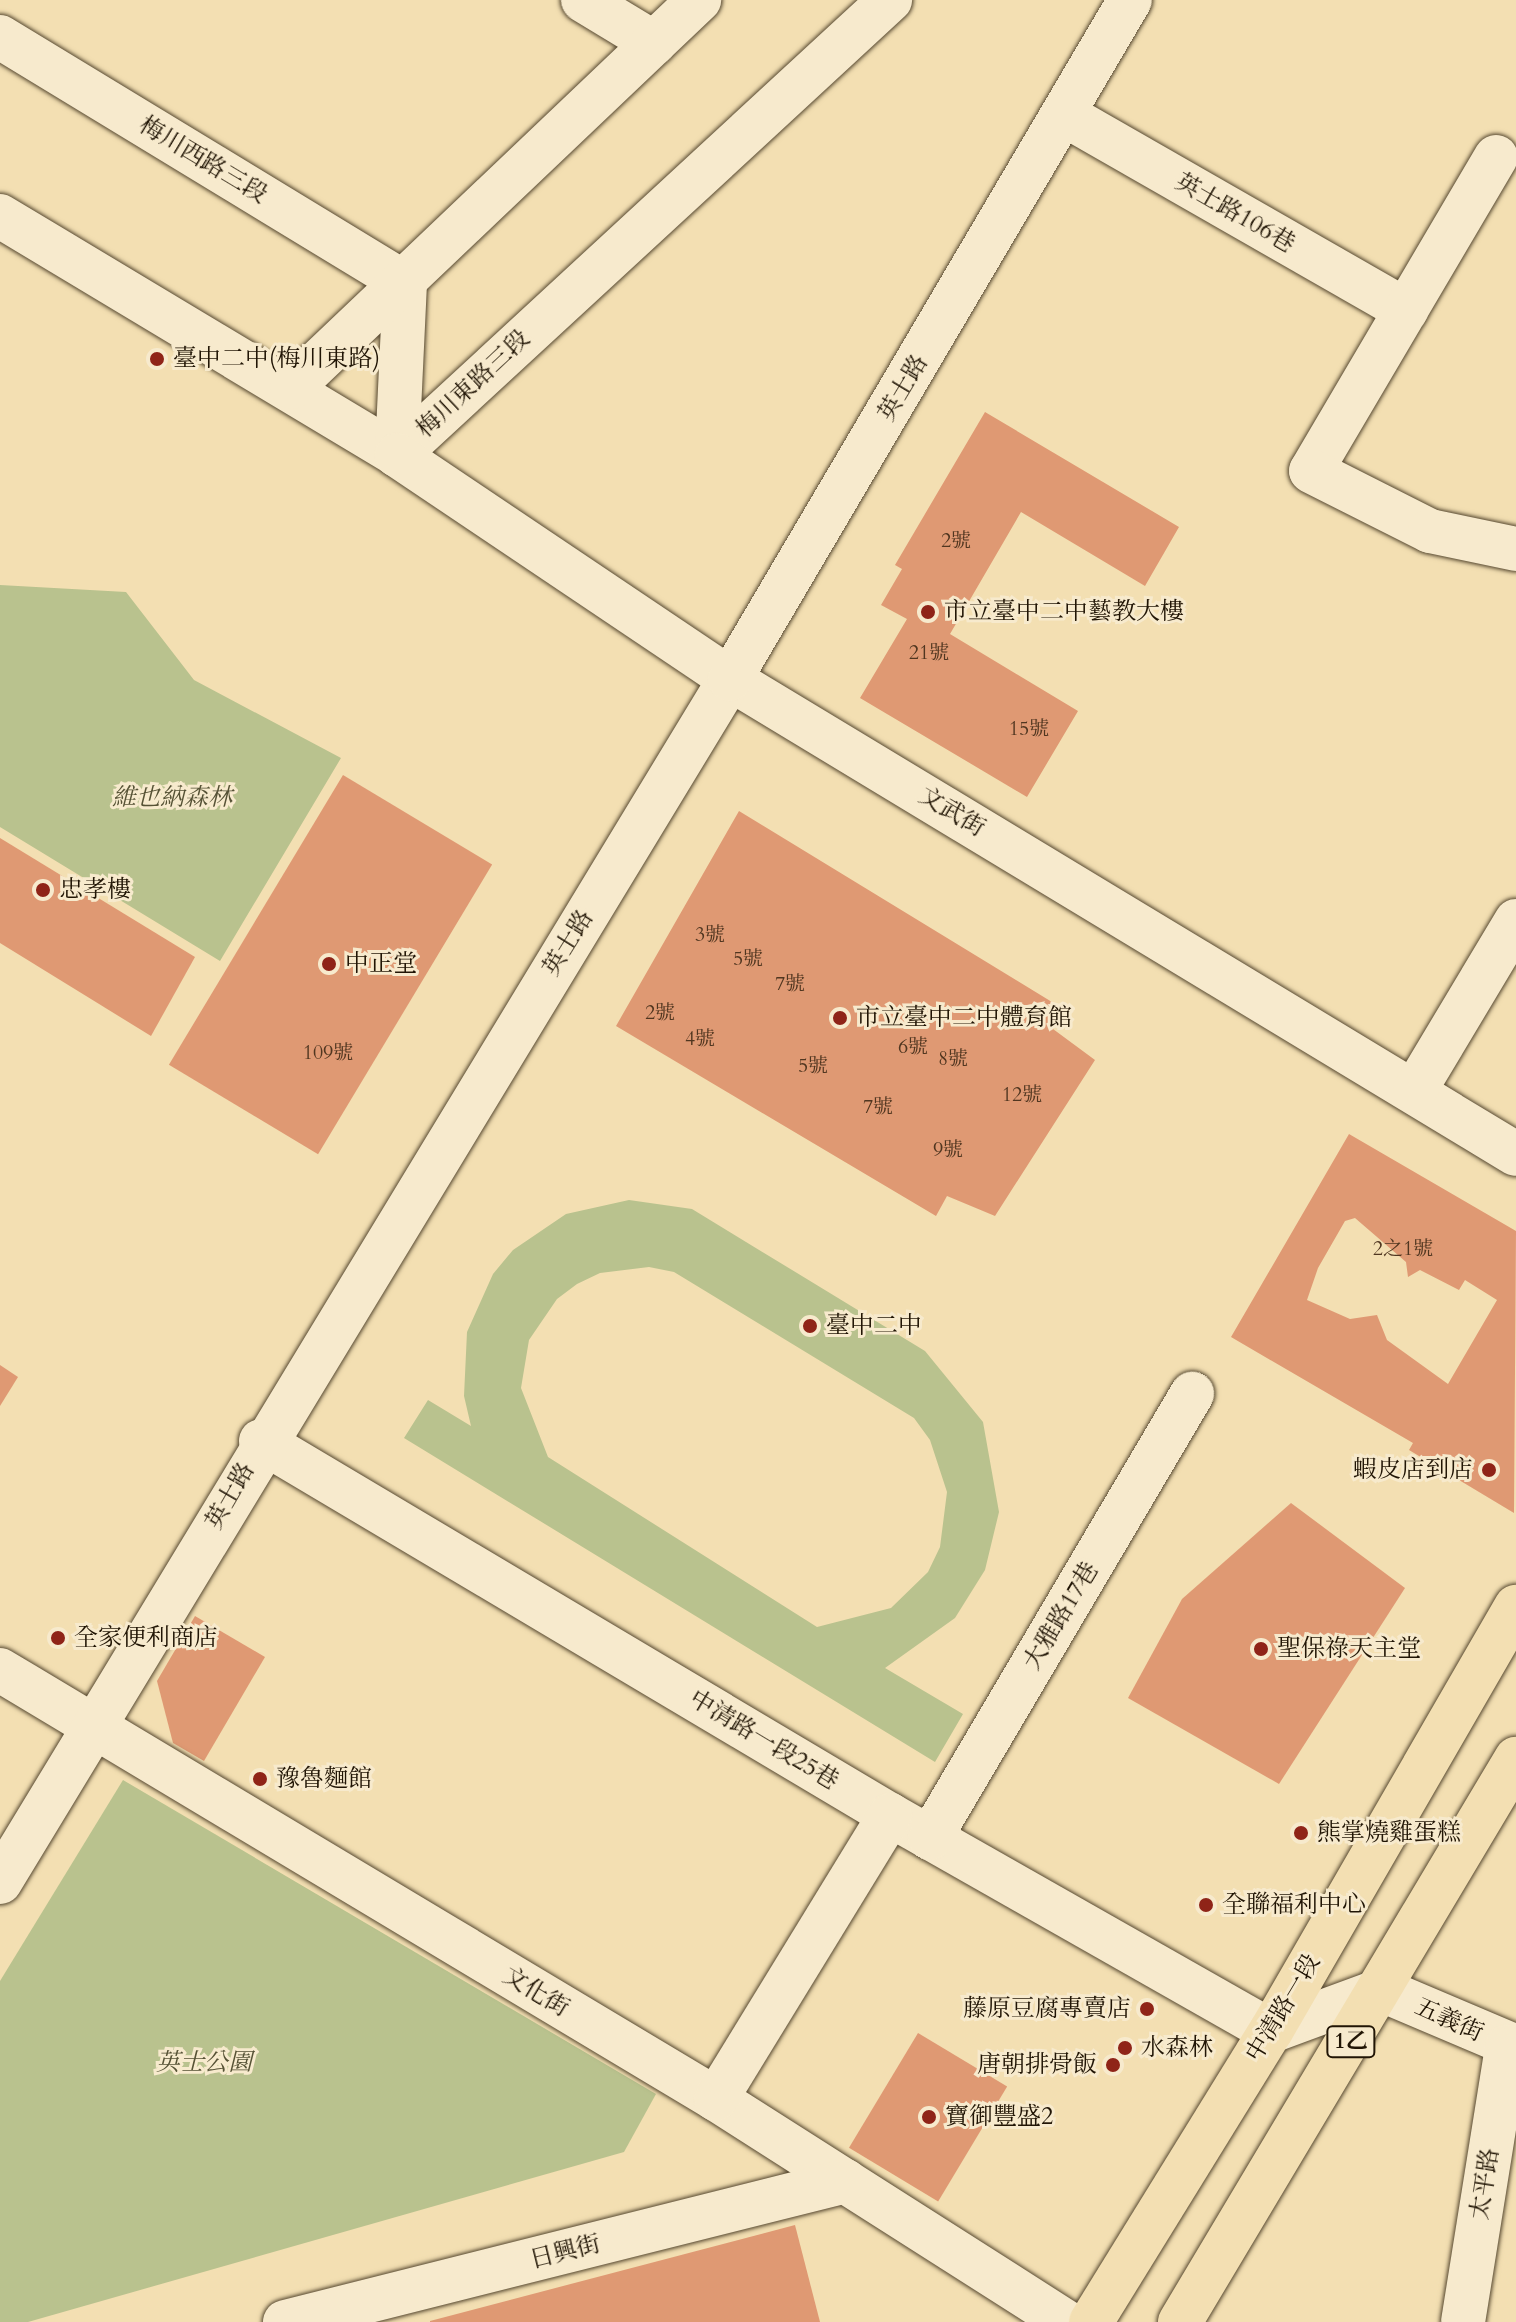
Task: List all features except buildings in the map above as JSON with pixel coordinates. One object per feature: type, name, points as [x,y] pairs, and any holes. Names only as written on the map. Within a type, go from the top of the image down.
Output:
[{"type":"main road","name":"中清路一段","points":[[1091,2322],[1271,2031],[1516,1607]]},
{"type":"main road","name":"1乙","points":[[1180,2322],[1382,1990],[1516,1759]]},
{"type":"street","points":[[583,0],[654,43]]},
{"type":"street","points":[[292,387],[405,283],[699,0]]},
{"type":"street","name":"梅川東路三段","points":[[0,216],[292,387],[397,455],[890,0]]},
{"type":"street","name":"英士路","points":[[0,1882],[94,1728],[261,1441],[730,679],[1130,0]]},
{"type":"street","name":"梅川西路三段","points":[[0,37],[405,283]]},
{"type":"street","name":"英士路106巷","points":[[1065,115],[1406,310]]},
{"type":"street","points":[[1496,157],[1311,471],[1430,531],[1516,549]]},
{"type":"street","points":[[397,455],[405,283]]},
{"type":"street","name":"文武街","points":[[397,455],[730,679],[1415,1090],[1516,1154]]},
{"type":"street","points":[[1415,1090],[1516,921]]},
{"type":"street","name":"大雅路17巷","points":[[930,1838],[1192,1394]]},
{"type":"street","name":"中清路一段25巷","points":[[261,1441],[890,1815],[1271,2031]]},
{"type":"street","name":"文化街","points":[[0,1670],[716,2099],[1066,2322]]},
{"type":"street","points":[[716,2099],[890,1815]]},
{"type":"street","points":[[1271,2031],[1382,1990]]},
{"type":"street","name":"五義街","points":[[1382,1990],[1512,2046]]},
{"type":"street","name":"太平路","points":[[1463,2322],[1512,2046]]},
{"type":"street","name":"日興街","points":[[285,2322],[846,2181]]},
{"type":"green space","name":"維也納森林","points":[[0,585],[126,592],[194,680],[341,758],[220,961],[0,827]]},
{"type":"green space","points":[[629,1200],[692,1209],[925,1351],[983,1422],[999,1512],[985,1570],[955,1618],[885,1668],[963,1714],[935,1762],[404,1438],[428,1400],[471,1426],[464,1396],[467,1332],[493,1274],[513,1250],[566,1214]],"holes":[[[649,1267],[674,1272],[914,1418],[930,1440],[947,1492],[940,1547],[928,1572],[891,1608],[817,1627],[548,1457],[521,1388],[529,1340],[557,1299],[577,1284],[600,1273]]]},
{"type":"green space","name":"英士公園","points":[[123,1780],[656,2094],[624,2152],[28,2322],[0,2322],[0,1981]]},
{"type":"place","name":"臺中二中(梅川東路)","points":[[157,359]]},
{"type":"place","name":"市立臺中二中藝教大樓","points":[[928,612]]},
{"type":"place","name":"忠孝樓","points":[[43,890]]},
{"type":"place","name":"中正堂","points":[[329,964]]},
{"type":"place","name":"市立臺中二中體育館","points":[[840,1018]]},
{"type":"place","name":"臺中二中","points":[[810,1326]]},
{"type":"place","name":"蝦皮店到店","points":[[1489,1470]]},
{"type":"place","name":"全家便利商店","points":[[58,1638]]},
{"type":"place","name":"聖保祿天主堂","points":[[1261,1649]]},
{"type":"place","name":"豫魯麵館","points":[[260,1779]]},
{"type":"place","name":"熊掌燒雞蛋糕","points":[[1301,1833]]},
{"type":"place","name":"全聯福利中心","points":[[1206,1905]]},
{"type":"place","name":"藤原豆腐專賣店","points":[[1147,2009]]},
{"type":"place","name":"水森林","points":[[1125,2048]]},
{"type":"place","name":"唐朝排骨飯","points":[[1113,2065]]},
{"type":"place","name":"寶御豐盛2","points":[[929,2117]]}]
